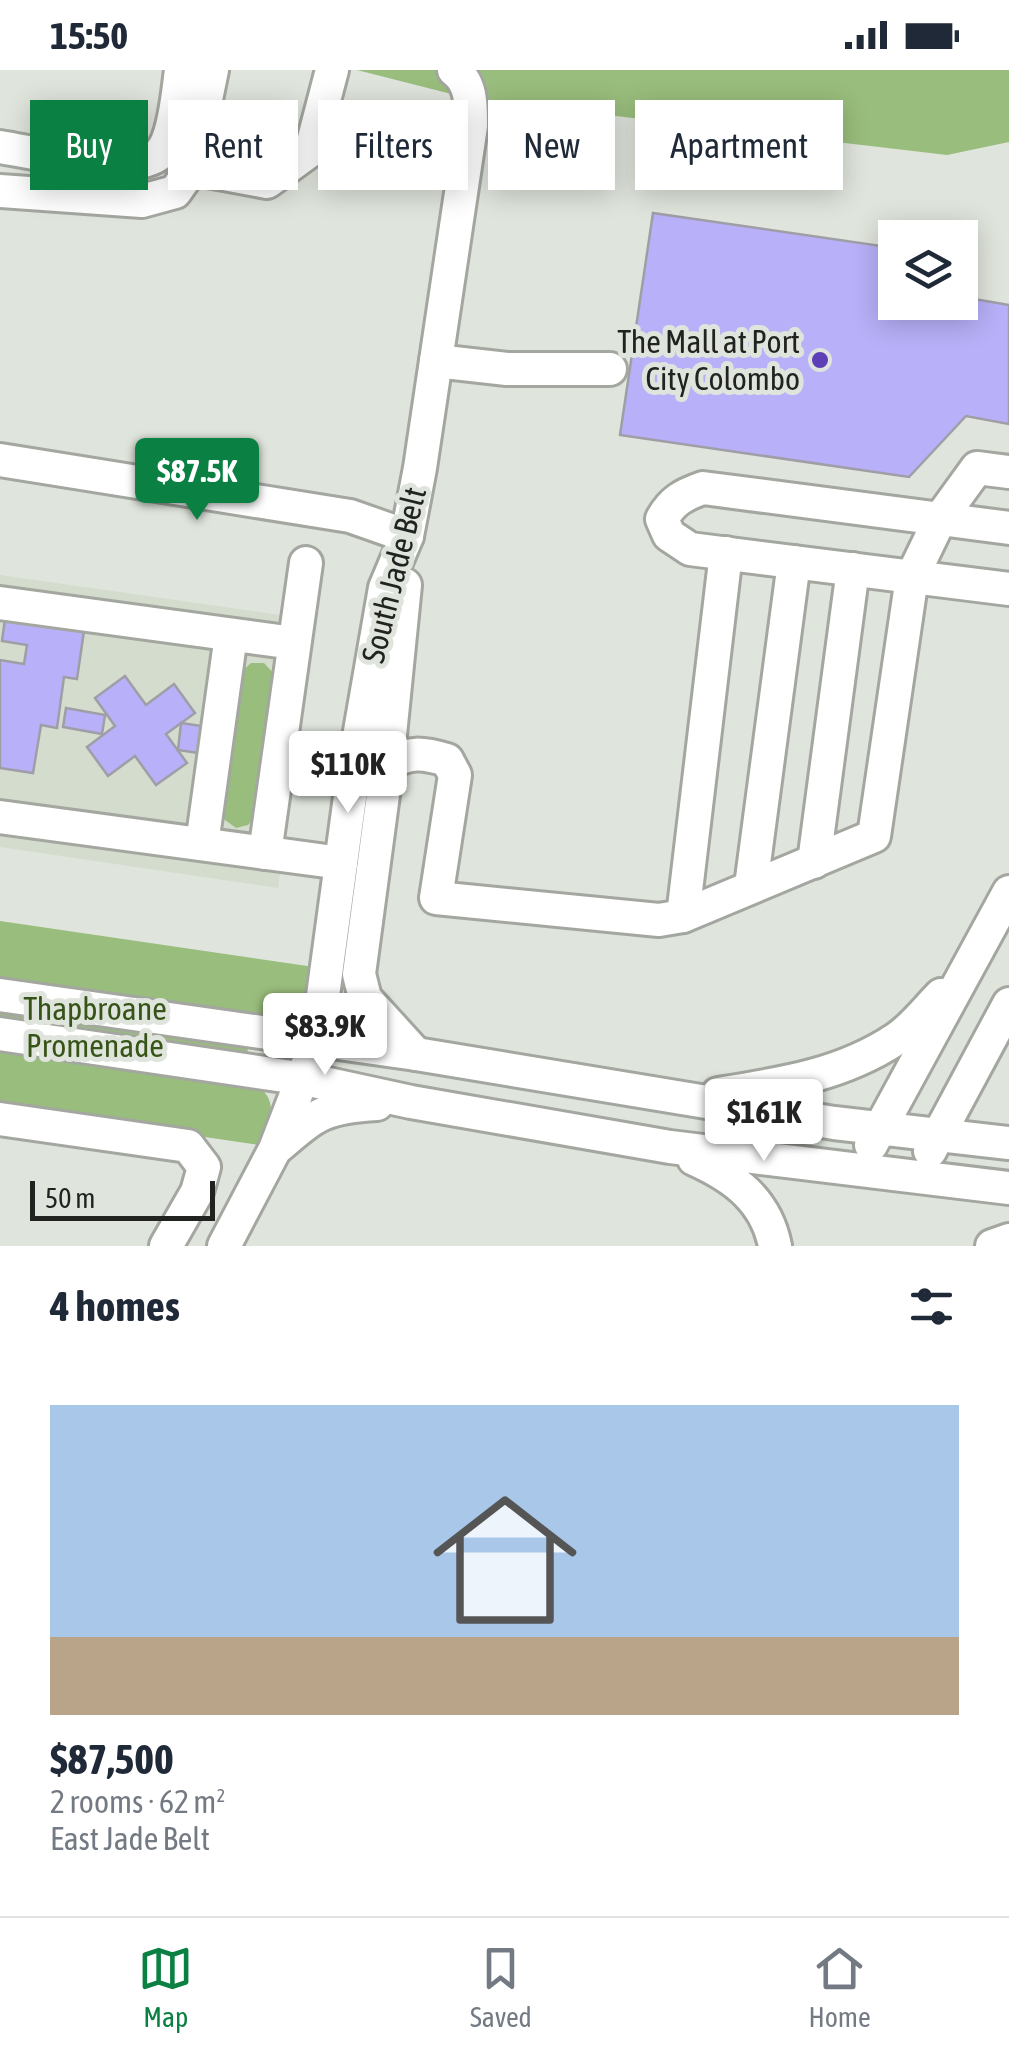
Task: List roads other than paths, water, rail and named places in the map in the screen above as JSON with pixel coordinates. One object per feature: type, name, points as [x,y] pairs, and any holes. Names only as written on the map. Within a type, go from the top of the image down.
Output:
[{"type":"street","points":[[0,147],[114,164],[143,163],[159,154],[167,141],[181,70]]},
{"type":"street","points":[[206,100],[212,70]]},
{"type":"street","points":[[298,159],[310,150],[332,70]]},
{"type":"street","name":"South Jade Belt","points":[[224,1246],[275,1149],[317,1040],[341,863],[371,762],[385,588],[407,536],[471,126],[471,98],[461,74],[454,70]]},
{"type":"street","points":[[0,191],[142,201],[176,190]]},
{"type":"street","points":[[436,361],[507,370],[610,369]]},
{"type":"street","points":[[0,460],[350,516],[407,536]]},
{"type":"street","points":[[416,1054],[364,998],[359,974],[371,762],[422,753],[447,760],[455,776],[436,898],[658,920],[683,916],[874,836],[912,577],[940,519],[977,468],[1009,472]]},
{"type":"street","points":[[1009,528],[702,488],[670,504],[662,519],[669,535],[690,550],[1009,589]]},
{"type":"street","points":[[683,916],[726,554]]},
{"type":"street","points":[[750,886],[794,562]]},
{"type":"street","points":[[265,853],[306,563]]},
{"type":"street","points":[[814,862],[853,570]]},
{"type":"street","points":[[0,604],[294,643]]},
{"type":"street","points":[[202,844],[231,634]]},
{"type":"street","points":[[0,817],[341,863]]},
{"type":"street","points":[[857,1171],[1009,892]]},
{"type":"street","points":[[689,1098],[797,1082],[844,1066],[898,1037],[965,971]]},
{"type":"street","points":[[0,994],[416,1054],[834,1123],[1009,1143]]},
{"type":"street","points":[[916,1177],[1009,1004]]},
{"type":"street","points":[[0,1034],[304,1079],[670,1147],[1009,1188]]},
{"type":"street","points":[[275,1149],[312,1117],[340,1106],[412,1102]]},
{"type":"street","points":[[0,1119],[188,1146],[204,1167],[197,1192],[166,1246]]},
{"type":"street","points":[[670,1147],[728,1174],[748,1191],[764,1213],[775,1246]]},
{"type":"street","points":[[992,1246],[1009,1240]]},
{"type":"place","name":"The Mall at Port City Colombo","points":[[820,360]]},
{"type":"park label","name":"Thapbroane Promenade","points":[[95,1028]]}]
